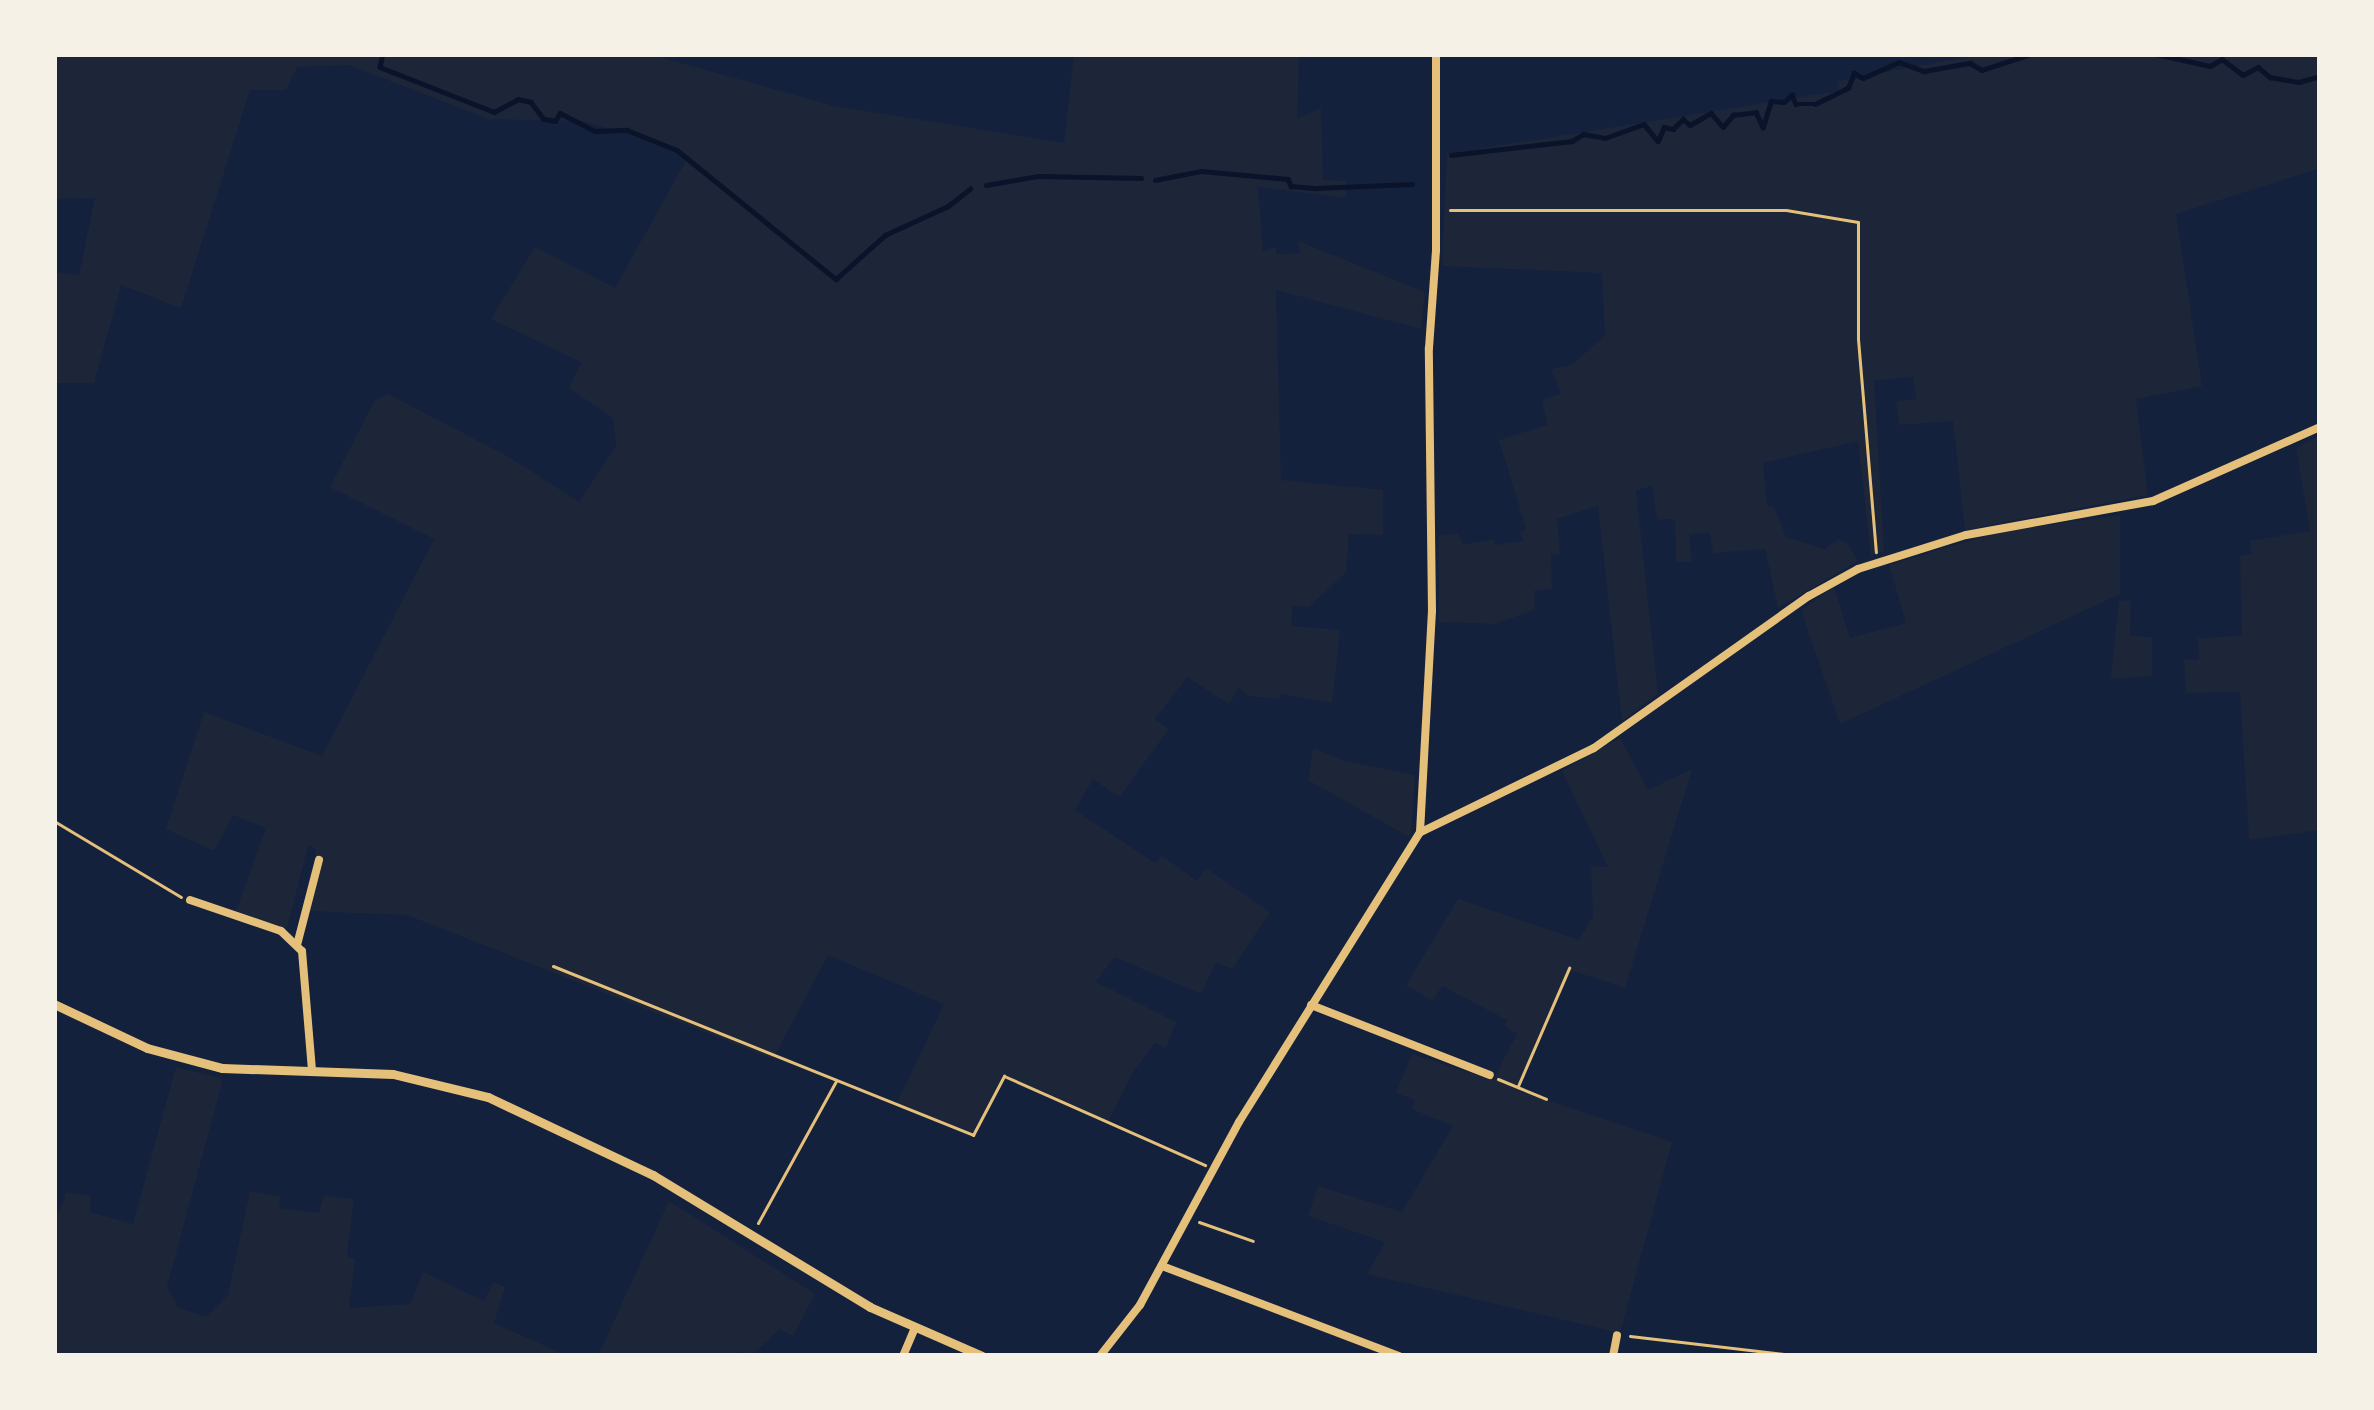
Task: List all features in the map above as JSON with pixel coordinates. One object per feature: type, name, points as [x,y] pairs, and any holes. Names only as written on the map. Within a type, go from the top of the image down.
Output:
[{"type":"street","points":[[1100,1356],[1162,1266],[1212,1168],[1420,832],[1432,611],[1429,348],[1436,210],[1436,54]]},
{"type":"street","points":[[1420,832],[1594,748],[1809,596],[1877,561],[2008,525],[2153,502],[2320,428]]},
{"type":"street","points":[[297,945],[319,860]]},
{"type":"street","points":[[190,901],[266,925],[297,945],[306,966],[312,1071]]},
{"type":"street","points":[[54,1004],[147,1048],[222,1068],[393,1075],[488,1097],[653,1175],[827,1284],[982,1356]]},
{"type":"street","points":[[1311,1005],[1490,1076]]},
{"type":"street","points":[[1162,1266],[1399,1356]]},
{"type":"street","points":[[903,1356],[914,1328]]},
{"type":"street","points":[[1613,1356],[1617,1335]]},
{"type":"path","points":[[1436,210],[1786,210],[1858,222],[1858,339],[1877,561]]},
{"type":"path","points":[[54,821],[190,901]]},
{"type":"path","points":[[553,967],[973,1135],[1004,1076],[1212,1168]]},
{"type":"path","points":[[1518,1086],[1569,968]]},
{"type":"path","points":[[1490,1076],[1546,1099]]},
{"type":"path","points":[[752,1236],[836,1081]]},
{"type":"path","points":[[1186,1217],[1253,1241]]},
{"type":"path","points":[[1617,1335],[1801,1356]]},
{"type":"shaded area","points":[[54,54],[649,54],[834,106],[1064,143],[1074,54],[1299,54],[1297,119],[1321,108],[1323,180],[1346,181],[1346,198],[1258,187],[1263,252],[1275,247],[1277,254],[1301,253],[1298,241],[1425,292],[1421,329],[1276,290],[1281,480],[1383,490],[1383,535],[1349,534],[1346,572],[1309,607],[1293,606],[1291,626],[1340,630],[1332,703],[1281,694],[1279,699],[1249,696],[1239,688],[1229,704],[1187,677],[1155,719],[1169,729],[1119,797],[1093,779],[1075,810],[1155,863],[1162,856],[1197,881],[1206,868],[1270,912],[1232,969],[1216,962],[1201,994],[1114,957],[1096,982],[1176,1022],[1166,1048],[1155,1043],[1134,1070],[1108,1122],[1006,1076],[974,1133],[896,1105],[944,1004],[828,955],[773,1059],[407,915],[309,911],[316,849],[308,846],[287,928],[236,911],[266,828],[233,815],[214,851],[166,829],[204,712],[322,756],[434,539],[330,487],[375,400],[388,394],[509,457],[579,502],[616,446],[613,418],[569,388],[581,362],[491,319],[535,247],[615,288],[688,157],[652,140],[582,121],[488,119],[349,65],[297,67],[286,90],[250,90],[181,308],[121,285],[94,383],[54,383],[54,272],[79,275],[95,198],[54,199]]},
{"type":"shaded area","points":[[1983,54],[2320,54],[2320,168],[2176,214],[2202,386],[2136,399],[2148,495],[1965,530],[1953,421],[1899,425],[1896,402],[1916,399],[1913,376],[1874,381],[1884,551],[1871,556],[1858,441],[1763,463],[1767,506],[1774,507],[1786,537],[1825,549],[1838,539],[1847,542],[1858,561],[1778,608],[1765,549],[1713,553],[1710,533],[1689,534],[1692,562],[1676,562],[1675,519],[1657,520],[1652,486],[1636,490],[1658,694],[1622,721],[1598,506],[1557,519],[1560,554],[1551,555],[1552,589],[1534,591],[1535,610],[1494,624],[1439,622],[1438,536],[1458,533],[1463,545],[1494,539],[1495,545],[1523,541],[1520,532],[1526,529],[1499,440],[1547,425],[1542,399],[1561,394],[1551,369],[1572,365],[1605,335],[1602,273],[1442,266],[1447,154],[1839,91],[1837,81]]},
{"type":"shaded area","points":[[2320,435],[2320,830],[2249,840],[2240,692],[2186,693],[2184,659],[2199,660],[2198,638],[2242,636],[2240,556],[2251,554],[2250,541],[2310,531],[2296,448]]},
{"type":"shaded area","points":[[2120,515],[2120,594],[1840,724],[1801,610],[1834,587],[1850,638],[1906,623],[1889,565],[2002,531]]},
{"type":"shaded area","points":[[2119,600],[2131,601],[2130,636],[2152,637],[2152,676],[2111,679]]},
{"type":"shaded area","points":[[1620,738],[1648,790],[1692,769],[1625,988],[1570,970],[1516,1090],[1672,1142],[1620,1333],[1367,1274],[1385,1242],[1308,1216],[1318,1186],[1402,1212],[1453,1126],[1412,1109],[1415,1100],[1396,1093],[1412,1054],[1493,1080],[1517,1034],[1504,1026],[1507,1020],[1442,986],[1432,1001],[1406,985],[1458,899],[1579,940],[1593,916],[1591,866],[1608,867],[1562,771]]},
{"type":"shaded area","points":[[1313,748],[1344,761],[1415,775],[1411,838],[1308,780]]},
{"type":"shaded area","points":[[176,1067],[223,1079],[167,1287],[178,1307],[206,1317],[228,1295],[250,1191],[281,1197],[279,1208],[319,1213],[324,1196],[354,1199],[347,1256],[355,1259],[349,1308],[410,1304],[423,1272],[484,1301],[493,1282],[505,1287],[494,1323],[567,1356],[54,1356],[54,1210],[60,1212],[66,1192],[91,1196],[90,1212],[133,1224]]},
{"type":"shaded area","points":[[669,1201],[815,1294],[793,1336],[780,1329],[751,1356],[740,1351],[736,1356],[598,1356]]},
{"type":"waterway","points":[[383,54],[380,67],[494,112],[518,99],[531,102],[544,119],[555,121],[560,113],[595,131],[627,130],[677,150],[836,279],[885,235],[948,206],[970,189]]},
{"type":"waterway","points":[[1451,155],[1572,141],[1583,134],[1605,138],[1644,124],[1658,141],[1664,127],[1673,129],[1683,119],[1690,125],[1711,113],[1723,127],[1733,115],[1756,112],[1763,127],[1771,101],[1784,102],[1792,95],[1796,104],[1815,104],[1848,88],[1854,73],[1863,78],[1899,62],[1924,71],[1970,63],[1982,70],[2031,54]]},
{"type":"waterway","points":[[2156,54],[2210,66],[2222,59],[2243,75],[2258,67],[2270,77],[2299,82],[2320,76]]},
{"type":"waterway","points":[[1155,180],[1201,171],[1288,179],[1291,186],[1316,188],[1412,184]]},
{"type":"waterway","points":[[986,185],[1038,176],[1141,178]]}]
